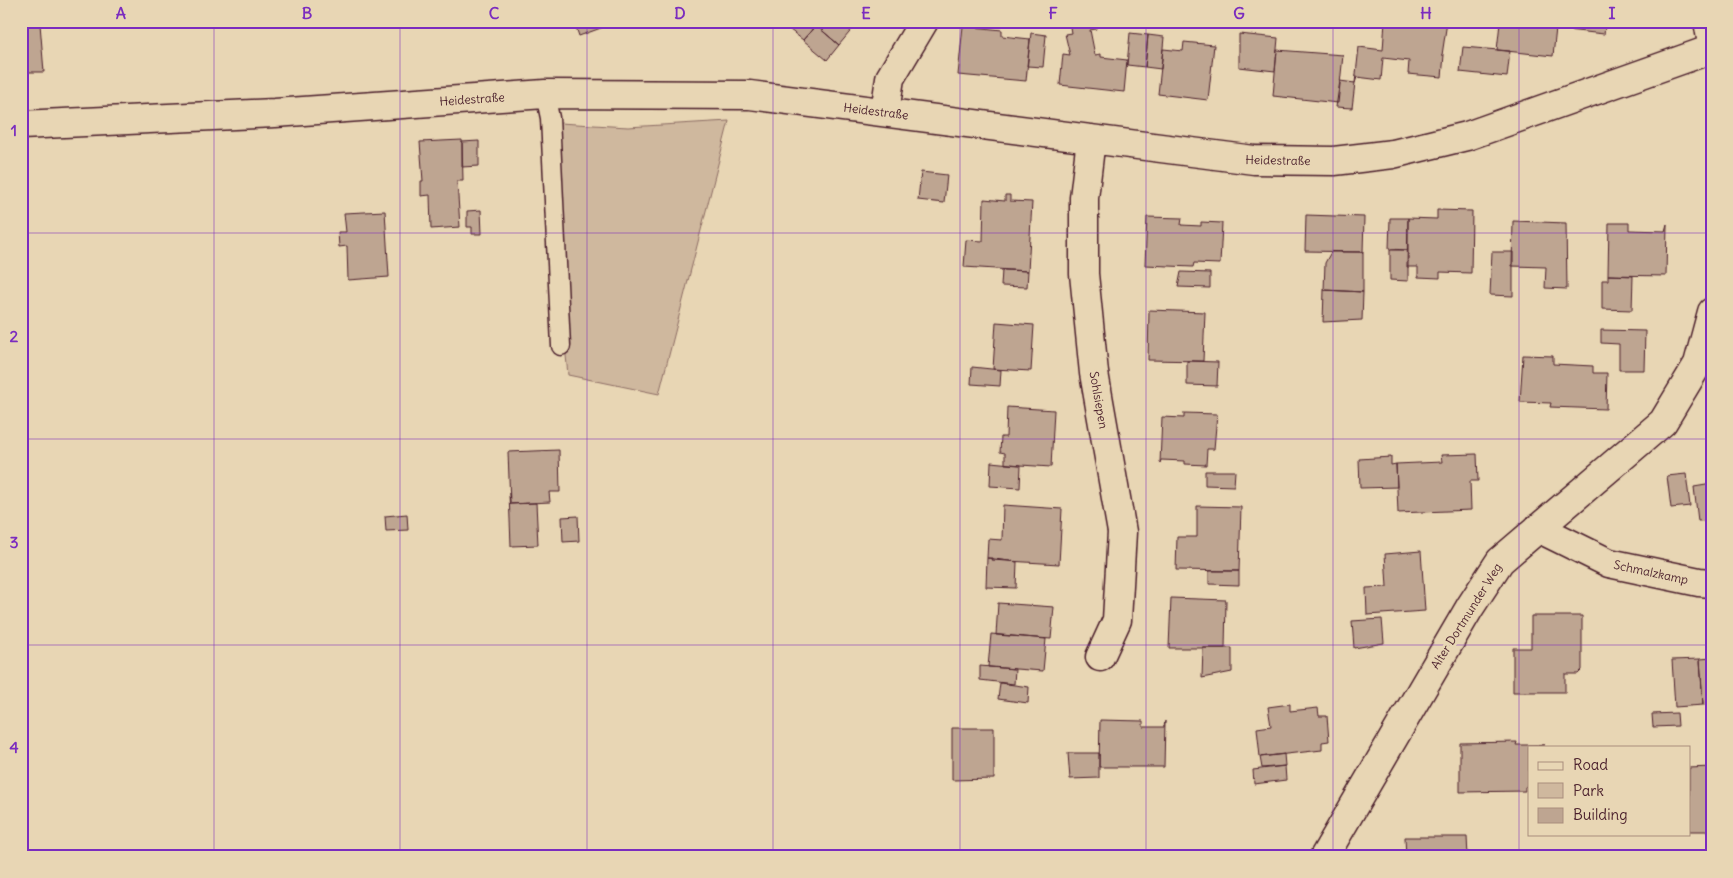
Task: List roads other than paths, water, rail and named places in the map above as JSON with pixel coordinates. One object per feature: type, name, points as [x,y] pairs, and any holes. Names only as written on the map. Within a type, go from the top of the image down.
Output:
[{"type":"street","points":[[885,112],[890,78],[924,21]]},
{"type":"street","points":[[1708,21],[1712,44]]},
{"type":"street","name":"Heidestraße","points":[[21,125],[275,113],[545,94],[750,95],[1254,160],[1334,161],[1393,154],[1467,136],[1712,49]]},
{"type":"street","name":"Sohlsiepen","points":[[1091,139],[1084,198],[1084,274],[1094,373],[1122,532],[1117,620],[1100,657]]},
{"type":"street","name":"Alter Dortmunder Weg","points":[[1324,857],[1470,607],[1500,561],[1663,422],[1698,364],[1712,312]]},
{"type":"street","name":"Schmalzkamp","points":[[1538,528],[1609,562],[1699,582],[1712,583]]},
{"type":"lane","points":[[545,94],[551,128],[561,346]]}]
